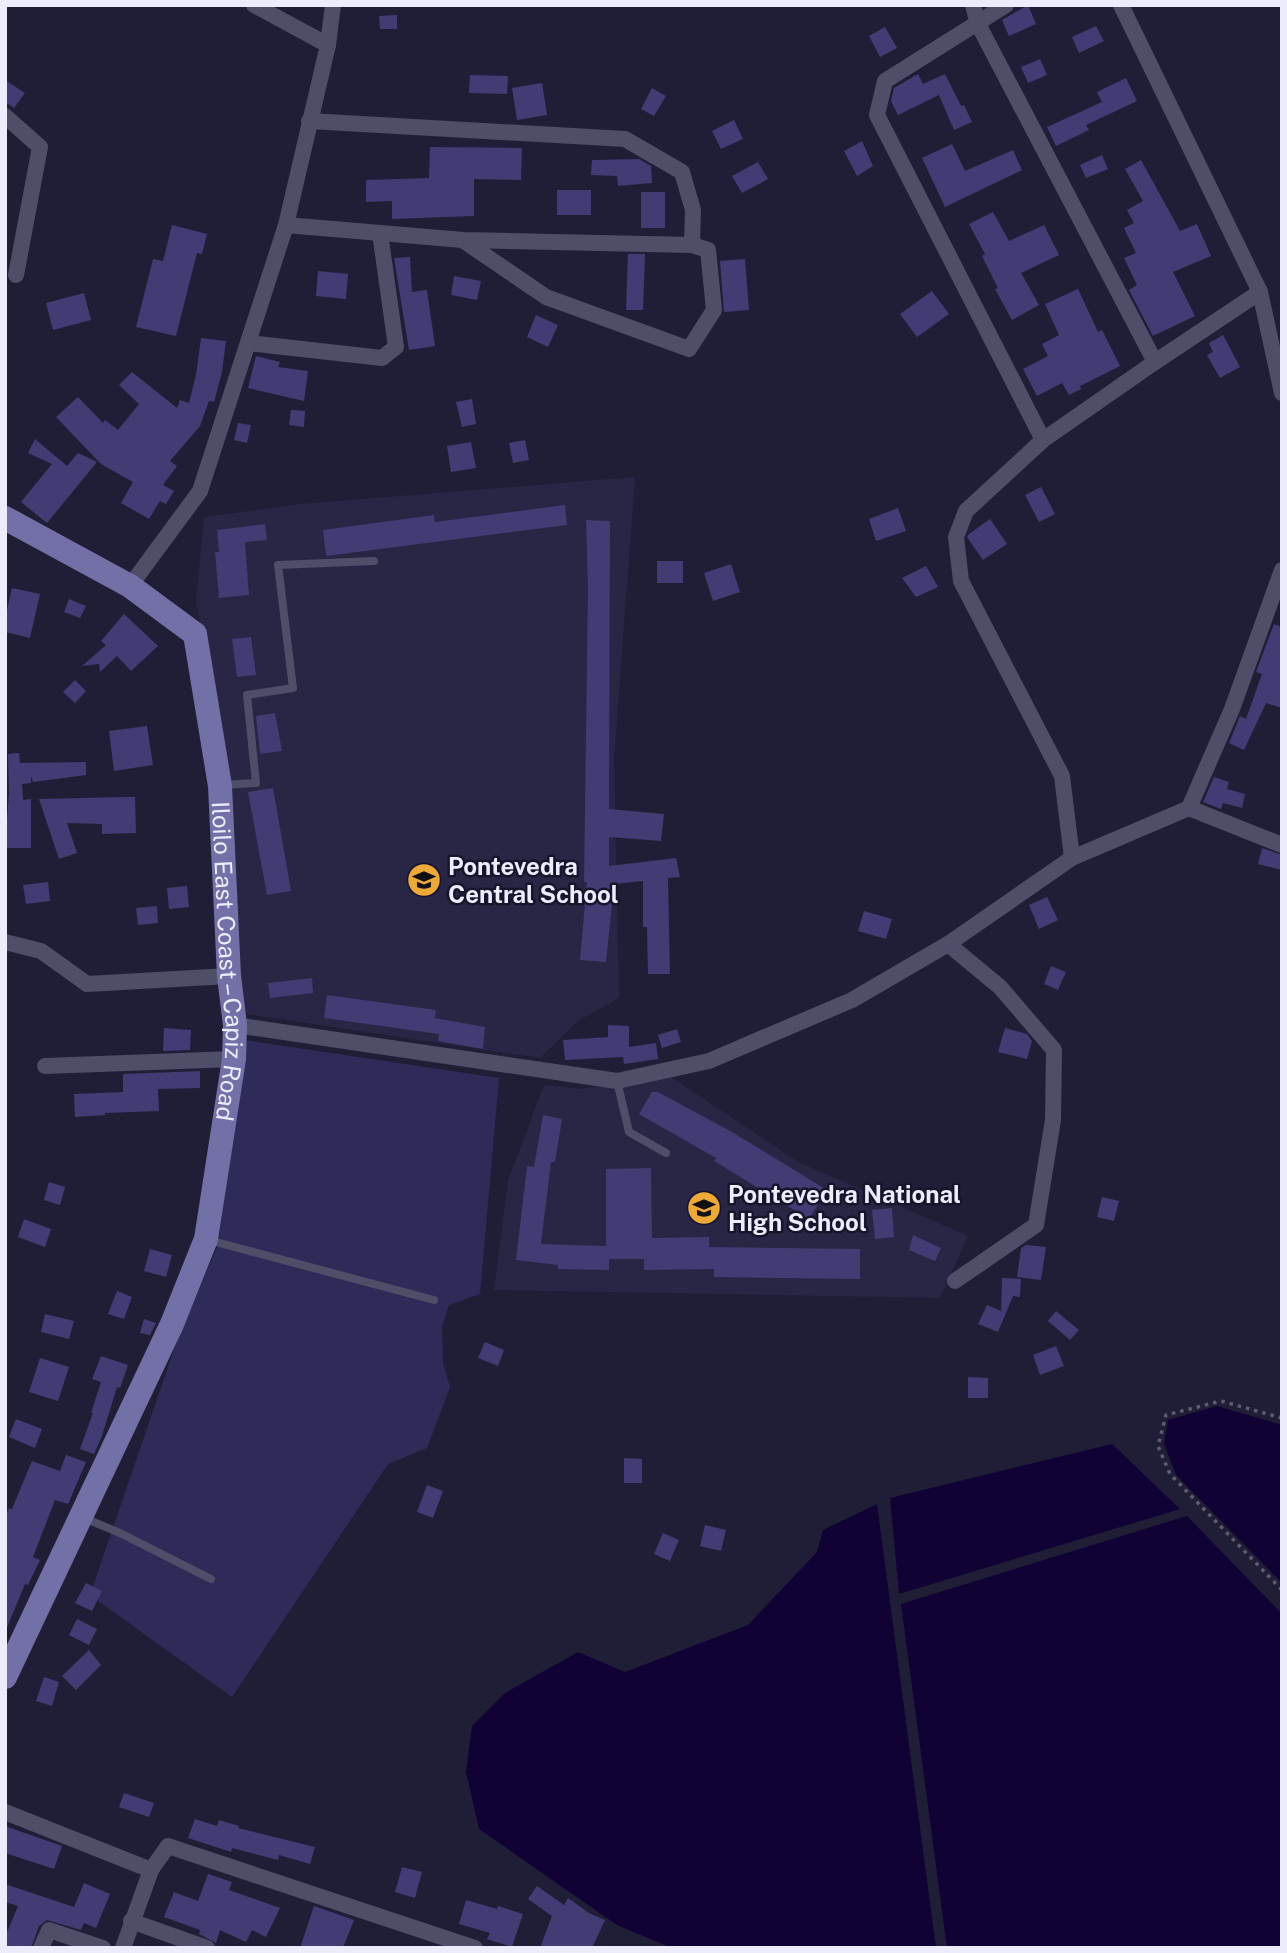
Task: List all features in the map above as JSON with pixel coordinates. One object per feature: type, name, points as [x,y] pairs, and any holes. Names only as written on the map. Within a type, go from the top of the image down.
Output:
[{"type":"main road","name":"Iloilo East Coast – Capiz Road","points":[[5,519],[131,586],[195,634],[220,786],[229,976],[235,1025],[234,1059],[206,1240],[172,1324],[5,1678]]},
{"type":"street","points":[[254,5],[328,45]]},
{"type":"street","points":[[131,586],[200,491],[286,225],[328,45],[333,5]]},
{"type":"street","points":[[973,5],[978,24],[1155,362]]},
{"type":"street","points":[[1006,5],[885,81],[877,115],[1043,440]]},
{"type":"street","points":[[1121,5],[1259,292],[1282,393]]},
{"type":"street","points":[[5,116],[40,147],[16,275]]},
{"type":"street","points":[[309,121],[625,139],[682,172],[693,210],[692,245]]},
{"type":"street","points":[[286,225],[463,240],[692,245],[708,250],[714,310],[689,349],[546,297],[463,240]]},
{"type":"street","points":[[248,343],[382,358],[396,347],[380,233]]},
{"type":"street","points":[[1072,858],[1062,776],[961,581],[956,537],[966,511],[1043,440],[1259,292]]},
{"type":"street","points":[[235,1025],[617,1081],[709,1061],[852,1000],[948,944],[1072,858],[1189,808],[1232,709],[1282,570]]},
{"type":"street","points":[[1189,808],[1282,845]]},
{"type":"street","points":[[5,942],[41,951],[87,984],[229,976]]},
{"type":"street","points":[[948,944],[1000,987],[1054,1050],[1053,1120],[1035,1225],[955,1281]]},
{"type":"street","points":[[45,1066],[234,1059]]},
{"type":"street","points":[[5,1812],[151,1870]]},
{"type":"street","points":[[123,1948],[151,1870],[168,1846],[475,1948]]},
{"type":"street","points":[[131,1921],[207,1948]]},
{"type":"street","points":[[41,1948],[49,1930],[103,1948]]},
{"type":"lane","points":[[220,786],[256,783],[247,695],[293,688],[278,565],[374,561]]},
{"type":"lane","points":[[617,1081],[629,1132],[667,1153]]},
{"type":"lane","points":[[206,1240],[434,1300]]},
{"type":"lane","points":[[81,1516],[120,1532],[211,1579]]},
{"type":"path","points":[[1282,1418],[1221,1401],[1166,1415],[1158,1446],[1170,1474],[1282,1590]]},
{"type":"shaded area","name":"Pontevedra Central School","points":[[635,477],[614,758],[619,998],[578,1021],[540,1058],[240,1013],[225,763],[196,601],[204,517],[301,504]]},
{"type":"shaded area","points":[[244,1040],[499,1078],[480,1294],[449,1305],[442,1327],[443,1363],[450,1387],[427,1448],[388,1464],[232,1697],[90,1595],[178,1338],[218,1245]]},
{"type":"shaded area","name":"Pontevedra National High School","points":[[669,1076],[798,1162],[968,1236],[940,1298],[494,1290],[508,1181],[544,1085],[580,1089]]},
{"type":"shaded area","points":[[1217,1406],[1282,1425],[1282,1583],[1176,1475],[1164,1444],[1168,1420]]},
{"type":"shaded area","points":[[1112,1444],[1180,1509],[899,1594],[890,1498]]},
{"type":"shaded area","points":[[877,1504],[936,1948],[672,1948],[617,1925],[479,1829],[466,1772],[472,1726],[505,1693],[578,1652],[625,1672],[748,1625],[817,1552],[823,1530]]},
{"type":"shaded area","points":[[1187,1516],[1282,1614],[1282,1948],[947,1948],[901,1604]]},
{"type":"building","points":[[1028,5],[1036,24],[1009,36],[1002,20]]},
{"type":"building","points":[[397,15],[397,29],[380,29],[379,16]]},
{"type":"building","points":[[1096,26],[1104,41],[1079,53],[1072,37]]},
{"type":"building","points":[[885,27],[897,48],[880,57],[869,36]]},
{"type":"building","points":[[1040,59],[1047,75],[1028,83],[1021,67]]},
{"type":"building","points":[[918,74],[923,84],[945,74],[972,122],[954,130],[939,95],[898,115],[891,101],[894,88]]},
{"type":"building","points":[[470,75],[508,76],[507,94],[469,93]]},
{"type":"building","points":[[1126,78],[1137,101],[1086,125],[1089,130],[1056,146],[1047,127],[1102,102],[1097,92]]},
{"type":"building","points":[[5,80],[25,93],[14,108],[5,102]]},
{"type":"building","points":[[542,83],[547,115],[517,120],[512,88]]},
{"type":"building","points":[[652,88],[666,96],[654,116],[641,109]]},
{"type":"building","points":[[734,120],[743,139],[721,149],[712,131]]},
{"type":"building","points":[[862,141],[873,166],[857,176],[844,151]]},
{"type":"building","points":[[952,144],[965,171],[1013,150],[1022,170],[945,207],[922,158]]},
{"type":"building","points":[[430,147],[522,148],[521,180],[474,179],[474,216],[392,219],[392,201],[366,202],[366,180],[429,178]]},
{"type":"building","points":[[1102,155],[1108,169],[1086,178],[1080,165]]},
{"type":"building","points":[[639,159],[651,166],[652,183],[618,186],[617,176],[591,175],[592,160]]},
{"type":"building","points":[[1141,160],[1180,231],[1197,224],[1211,256],[1173,272],[1195,316],[1153,336],[1129,290],[1137,285],[1124,258],[1136,253],[1124,228],[1134,223],[1127,210],[1143,201],[1125,169]]},
{"type":"building","points":[[758,162],[768,179],[742,193],[732,176]]},
{"type":"building","points":[[557,190],[591,190],[591,215],[557,215]]},
{"type":"building","points":[[641,192],[665,192],[665,228],[641,228]]},
{"type":"building","points":[[993,212],[1009,241],[1044,225],[1059,255],[1021,273],[1039,305],[1012,320],[995,289],[998,288],[982,256],[985,254],[969,224]]},
{"type":"building","points":[[172,225],[207,234],[202,254],[197,253],[176,336],[136,327],[153,259],[163,261]]},
{"type":"building","points":[[628,254],[645,254],[643,310],[626,310]]},
{"type":"building","points":[[410,257],[412,292],[427,290],[435,346],[409,350],[394,258]]},
{"type":"building","points":[[745,259],[749,310],[724,312],[720,261]]},
{"type":"building","points":[[318,271],[348,274],[346,299],[316,296]]},
{"type":"building","points":[[454,276],[481,281],[477,300],[451,295]]},
{"type":"building","points":[[1078,289],[1098,332],[1102,330],[1120,366],[1080,386],[1081,389],[1069,395],[1062,383],[1037,396],[1023,369],[1048,356],[1042,344],[1059,335],[1045,304]]},
{"type":"building","points":[[932,291],[949,314],[917,337],[900,314]]},
{"type":"building","points":[[84,293],[91,320],[53,330],[46,303]]},
{"type":"building","points":[[536,315],[558,325],[548,347],[527,337]]},
{"type":"building","points":[[1223,335],[1240,367],[1220,378],[1207,355],[1213,352],[1209,343]]},
{"type":"building","points":[[201,338],[226,341],[214,402],[209,401],[200,426],[170,461],[177,466],[163,485],[174,491],[166,504],[160,501],[149,519],[121,503],[133,482],[101,464],[56,417],[78,397],[103,423],[105,420],[118,430],[139,404],[119,385],[132,372],[177,408],[180,400],[189,403]]},
{"type":"building","points":[[256,356],[280,362],[278,367],[308,371],[304,401],[248,388]]},
{"type":"building","points":[[472,399],[476,424],[462,427],[456,402]]},
{"type":"building","points":[[291,410],[305,411],[304,427],[289,425]]},
{"type":"building","points":[[238,423],[251,425],[247,443],[234,440]]},
{"type":"building","points":[[35,439],[67,466],[78,453],[97,462],[47,523],[21,502],[52,464],[28,453]]},
{"type":"building","points":[[525,440],[529,460],[513,463],[509,443]]},
{"type":"building","points":[[471,442],[476,468],[451,472],[447,446]]},
{"type":"building","points":[[1041,487],[1055,514],[1039,522],[1025,495]]},
{"type":"building","points":[[565,505],[567,525],[326,556],[323,530],[434,515],[435,522]]},
{"type":"building","points":[[898,508],[906,531],[876,541],[869,519]]},
{"type":"building","points":[[990,519],[1007,544],[983,560],[967,537]]},
{"type":"building","points":[[586,520],[610,521],[609,809],[664,814],[661,841],[609,837],[609,866],[676,858],[680,877],[668,878],[670,974],[648,974],[647,927],[643,927],[643,881],[614,884],[606,962],[580,960],[587,882],[584,882],[588,587]]},
{"type":"building","points":[[265,524],[267,540],[245,542],[249,595],[219,598],[215,552],[219,552],[217,530]]},
{"type":"building","points":[[657,561],[683,561],[683,583],[657,583]]},
{"type":"building","points":[[731,564],[740,592],[713,601],[704,573]]},
{"type":"building","points":[[926,566],[938,587],[916,597],[902,578]]},
{"type":"building","points":[[12,588],[40,594],[30,638],[5,632]]},
{"type":"building","points":[[69,599],[86,606],[80,618],[64,612]]},
{"type":"building","points":[[124,614],[158,646],[131,671],[117,656],[100,672],[99,664],[82,666],[106,645],[101,641]]},
{"type":"building","points":[[1274,624],[1282,627],[1282,708],[1266,703],[1244,750],[1229,743],[1240,716],[1246,719],[1262,674],[1256,672]]},
{"type":"building","points":[[251,637],[256,675],[237,677],[232,639]]},
{"type":"building","points":[[75,680],[86,691],[75,703],[63,692]]},
{"type":"building","points":[[275,713],[282,751],[260,754],[256,716]]},
{"type":"building","points":[[147,726],[153,765],[114,771],[109,731]]},
{"type":"building","points":[[19,753],[20,763],[86,762],[86,775],[33,782],[31,776],[31,783],[22,784],[23,800],[31,799],[31,848],[5,848],[9,792],[8,754]]},
{"type":"building","points":[[1214,777],[1229,782],[1227,789],[1245,794],[1242,808],[1223,803],[1221,809],[1203,802]]},
{"type":"building","points":[[273,788],[291,891],[267,895],[248,792]]},
{"type":"building","points":[[135,797],[136,833],[102,834],[102,824],[67,823],[77,853],[59,859],[39,799]]},
{"type":"building","points":[[1262,848],[1282,855],[1282,870],[1258,864]]},
{"type":"building","points":[[48,882],[50,901],[26,904],[23,885]]},
{"type":"building","points":[[187,886],[189,907],[169,909],[167,888]]},
{"type":"building","points":[[1047,897],[1058,920],[1039,929],[1029,905]]},
{"type":"building","points":[[157,906],[158,923],[138,925],[136,908]]},
{"type":"building","points":[[864,911],[892,919],[886,939],[858,931]]},
{"type":"building","points":[[1051,966],[1066,972],[1058,990],[1044,984]]},
{"type":"building","points":[[312,978],[313,993],[270,998],[268,983]]},
{"type":"building","points":[[327,995],[436,1010],[435,1018],[485,1027],[483,1049],[438,1041],[439,1034],[324,1018]]},
{"type":"building","points":[[608,1025],[629,1026],[629,1047],[656,1043],[658,1059],[624,1064],[623,1057],[565,1060],[563,1040],[608,1037]]},
{"type":"building","points":[[164,1028],[191,1030],[190,1050],[163,1051]]},
{"type":"building","points":[[1005,1028],[1027,1034],[1032,1041],[1027,1059],[998,1052]]},
{"type":"building","points":[[677,1029],[681,1042],[662,1048],[658,1035]]},
{"type":"building","points":[[200,1071],[200,1088],[158,1089],[159,1111],[75,1117],[74,1094],[123,1092],[123,1074]]},
{"type":"building","points":[[652,1092],[658,1092],[732,1132],[827,1190],[809,1219],[714,1161],[716,1158],[639,1114]]},
{"type":"building","points":[[543,1115],[562,1119],[555,1162],[551,1162],[541,1244],[606,1246],[606,1169],[651,1168],[652,1238],[709,1237],[709,1247],[860,1249],[860,1279],[714,1277],[714,1269],[644,1270],[644,1259],[609,1259],[609,1270],[558,1269],[558,1265],[516,1260],[527,1166],[534,1167]]},
{"type":"building","points":[[49,1182],[65,1187],[60,1205],[44,1200]]},
{"type":"building","points":[[1102,1197],[1119,1201],[1114,1221],[1097,1217]]},
{"type":"building","points":[[892,1208],[894,1237],[875,1239],[872,1210]]},
{"type":"building","points":[[24,1219],[51,1229],[45,1247],[18,1237]]},
{"type":"building","points":[[913,1235],[941,1248],[935,1261],[909,1250]]},
{"type":"building","points":[[1026,1245],[1046,1247],[1041,1280],[1017,1277],[1021,1248]]},
{"type":"building","points":[[150,1249],[172,1255],[166,1277],[144,1271]]},
{"type":"building","points":[[1002,1278],[1021,1279],[1020,1297],[1013,1296],[998,1332],[978,1324],[987,1305],[1001,1311]]},
{"type":"building","points":[[117,1291],[132,1297],[124,1319],[108,1314]]},
{"type":"building","points":[[1056,1311],[1079,1330],[1070,1340],[1048,1321]]},
{"type":"building","points":[[45,1314],[74,1321],[69,1339],[41,1332]]},
{"type":"building","points":[[144,1319],[156,1323],[150,1335],[140,1333]]},
{"type":"building","points":[[485,1342],[504,1350],[498,1366],[478,1358]]},
{"type":"building","points":[[1056,1346],[1064,1366],[1040,1375],[1033,1355]]},
{"type":"building","points":[[101,1356],[128,1365],[120,1388],[117,1387],[94,1454],[80,1449],[101,1382],[92,1379]]},
{"type":"building","points":[[40,1358],[69,1367],[58,1401],[29,1392]]},
{"type":"building","points":[[968,1377],[988,1378],[988,1398],[968,1398]]},
{"type":"building","points":[[16,1419],[42,1429],[35,1448],[9,1437]]},
{"type":"building","points":[[66,1455],[86,1462],[68,1504],[55,1500],[33,1557],[40,1560],[28,1585],[25,1584],[5,1632],[5,1517],[9,1508],[12,1509],[32,1461],[60,1471]]},
{"type":"building","points":[[624,1458],[642,1459],[642,1483],[624,1483]]},
{"type":"building","points":[[427,1485],[443,1491],[433,1518],[417,1512]]},
{"type":"building","points":[[705,1525],[726,1530],[721,1551],[700,1546]]},
{"type":"building","points":[[663,1533],[679,1540],[670,1561],[654,1554]]},
{"type":"building","points":[[86,1583],[102,1591],[92,1611],[75,1603]]},
{"type":"building","points":[[77,1619],[97,1629],[89,1645],[69,1635]]},
{"type":"building","points":[[89,1650],[101,1665],[76,1690],[62,1676]]},
{"type":"building","points":[[44,1677],[59,1682],[52,1706],[36,1701]]},
{"type":"building","points":[[124,1793],[154,1803],[149,1817],[119,1807]]},
{"type":"building","points":[[195,1819],[217,1826],[219,1820],[239,1826],[238,1828],[315,1847],[310,1864],[279,1855],[278,1860],[232,1848],[231,1852],[188,1838]]},
{"type":"building","points":[[5,1826],[62,1846],[54,1869],[5,1853]]},
{"type":"building","points":[[402,1867],[422,1872],[415,1898],[395,1892]]},
{"type":"building","points":[[208,1874],[232,1882],[229,1890],[280,1908],[266,1937],[252,1930],[246,1942],[220,1930],[216,1943],[199,1934],[200,1930],[164,1917],[174,1892],[198,1901]]},
{"type":"building","points":[[84,1883],[110,1894],[96,1928],[84,1923],[81,1930],[47,1920],[39,1926],[31,1948],[5,1948],[5,1937],[18,1906],[5,1902],[5,1884],[74,1907]]},
{"type":"building","points":[[537,1886],[564,1905],[568,1898],[589,1913],[605,1920],[592,1948],[540,1948],[552,1916],[528,1899]]},
{"type":"building","points":[[466,1900],[523,1914],[512,1947],[487,1939],[490,1933],[459,1924]]},
{"type":"building","points":[[314,1906],[354,1920],[343,1948],[300,1948]]},
{"type":"place","name":"Pontevedra Central School","points":[[424,880]]},
{"type":"place","name":"Pontevedra National High School","points":[[704,1208]]}]
